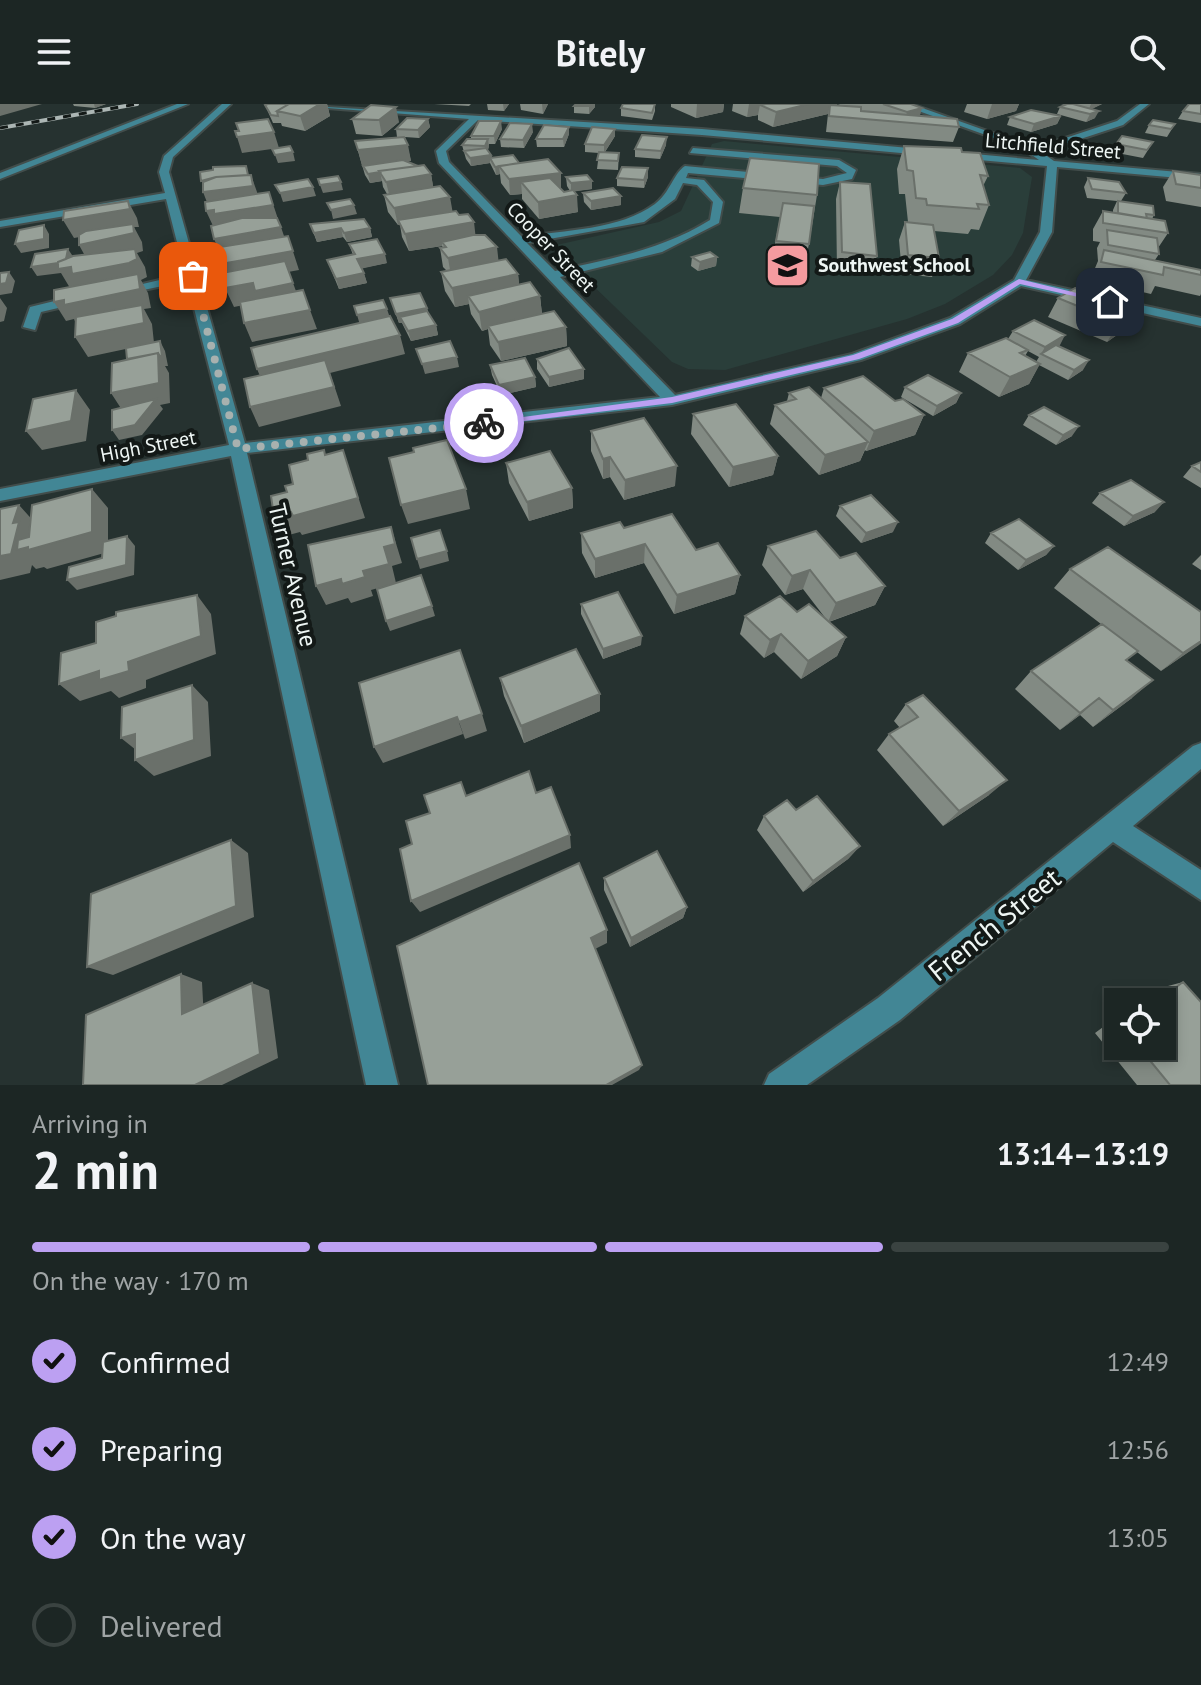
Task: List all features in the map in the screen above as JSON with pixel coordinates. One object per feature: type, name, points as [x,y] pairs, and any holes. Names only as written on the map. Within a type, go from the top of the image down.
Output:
[{"type":"street","points":[[0,176],[184,104]]},
{"type":"street","name":"Turner Avenue","points":[[227,104],[169,156],[164,172],[238,449],[382,1085]]},
{"type":"street","name":"Litchfield Street","points":[[280,104],[702,132],[1201,177]]},
{"type":"street","points":[[903,104],[1036,151],[1052,164],[1046,232],[1019,282],[1201,322]]},
{"type":"street","points":[[1036,151],[1120,123],[1145,104]]},
{"type":"street","name":"Cooper Street","points":[[475,118],[441,151],[444,163],[672,400]]},
{"type":"street","points":[[520,241],[640,220],[671,197],[702,132]]},
{"type":"street","points":[[682,175],[823,182],[849,177],[853,172],[839,163],[693,151]]},
{"type":"street","points":[[553,275],[653,251],[715,221],[718,202],[700,182],[682,175]]},
{"type":"street","points":[[0,224],[172,195]]},
{"type":"street","points":[[104,294],[193,276]]},
{"type":"street","name":"High Street","points":[[0,495],[238,449],[672,400],[856,357],[955,321],[1019,282]]},
{"type":"street","points":[[30,327],[35,310],[89,297]]},
{"type":"street","name":"French Street","points":[[780,1085],[889,1009],[1201,754]]},
{"type":"street","points":[[1112,827],[1201,886]]},
{"type":"shaded area","name":"Southwest School","points":[[724,141],[1020,168],[1032,177],[1023,233],[1012,255],[993,275],[945,304],[907,319],[725,370],[688,369],[672,362],[552,246],[659,222],[681,211],[712,144]]},
{"type":"building","points":[[289,104],[277,111],[278,116],[271,115],[265,105]]},
{"type":"building","points":[[289,104],[320,104],[300,116],[277,111]]},
{"type":"building","points":[[623,104],[655,104],[652,113],[621,108]]},
{"type":"building","points":[[809,104],[776,112],[760,105]]},
{"type":"building","points":[[883,104],[911,104],[922,108],[907,112]]},
{"type":"building","points":[[1067,104],[1099,111],[1090,114],[1060,107]]},
{"type":"building","points":[[1189,104],[1201,104],[1201,114],[1183,111]]},
{"type":"building","points":[[371,105],[396,107],[379,120],[352,119]]},
{"type":"building","points":[[830,105],[861,107],[861,111],[957,119],[959,127],[829,116]]},
{"type":"building","points":[[1031,110],[1061,116],[1034,124],[1010,117]]},
{"type":"building","points":[[407,118],[428,119],[418,130],[396,129]]},
{"type":"building","points":[[268,119],[274,132],[237,137],[235,131],[239,131],[236,123]]},
{"type":"building","points":[[1153,120],[1175,124],[1171,129],[1149,125]]},
{"type":"building","points":[[479,121],[501,121],[494,136],[471,136]]},
{"type":"building","points":[[510,123],[532,124],[523,140],[500,139]]},
{"type":"building","points":[[544,125],[569,127],[563,139],[536,139]]},
{"type":"building","points":[[592,127],[615,129],[604,145],[585,144]]},
{"type":"building","points":[[642,135],[667,137],[661,151],[635,149]]},
{"type":"building","points":[[1122,136],[1153,142],[1147,150],[1116,144]]},
{"type":"building","points":[[404,137],[408,145],[358,150],[355,141]]},
{"type":"building","points":[[467,139],[488,139],[485,146],[462,145]]},
{"type":"building","points":[[290,146],[293,152],[275,155],[272,149]]},
{"type":"building","points":[[904,146],[961,148],[962,152],[980,153],[988,176],[980,175],[989,205],[977,204],[979,209],[927,205],[926,199],[916,198],[913,171],[907,170]]},
{"type":"building","points":[[486,148],[491,155],[470,158],[464,151]]},
{"type":"building","points":[[599,152],[619,153],[618,161],[597,160]]},
{"type":"building","points":[[513,155],[519,163],[495,167],[490,158]]},
{"type":"building","points":[[750,158],[819,164],[817,195],[743,188]]},
{"type":"building","points":[[548,159],[561,173],[509,179],[499,166]]},
{"type":"building","points":[[403,160],[418,166],[368,174],[363,166]]},
{"type":"building","points":[[424,165],[431,174],[386,182],[379,171]]},
{"type":"building","points":[[246,166],[248,175],[201,181],[200,172],[213,170],[213,167]]},
{"type":"building","points":[[622,167],[648,168],[644,180],[617,178]]},
{"type":"building","points":[[1173,171],[1201,175],[1201,188],[1176,184]]},
{"type":"building","points":[[251,175],[253,186],[203,192],[203,182],[216,177]]},
{"type":"building","points":[[587,175],[592,181],[571,183],[566,177]]},
{"type":"building","points":[[338,176],[341,182],[320,185],[318,179]]},
{"type":"building","points":[[550,178],[564,192],[573,190],[577,195],[538,202],[521,182]]},
{"type":"building","points":[[1088,178],[1119,182],[1126,193],[1092,189]]},
{"type":"building","points":[[308,179],[313,187],[280,193],[275,185]]},
{"type":"building","points":[[840,182],[870,184],[877,256],[842,252]]},
{"type":"building","points":[[440,186],[450,197],[394,208],[384,195]]},
{"type":"building","points":[[613,188],[621,196],[591,201],[583,193]]},
{"type":"building","points":[[269,192],[273,205],[214,214],[214,210],[206,211],[205,202]]},
{"type":"building","points":[[350,199],[354,205],[331,210],[327,203]]},
{"type":"building","points":[[128,201],[130,209],[63,220],[64,211]]},
{"type":"building","points":[[1118,201],[1153,206],[1154,215],[1146,214],[1147,218],[1118,213]]},
{"type":"building","points":[[783,203],[814,206],[809,244],[776,241]]},
{"type":"building","points":[[456,211],[459,215],[468,214],[474,222],[405,234],[398,220]]},
{"type":"building","points":[[1103,211],[1165,221],[1168,233],[1103,223]]},
{"type":"building","points":[[242,218],[277,218],[281,227],[214,239],[211,226]]},
{"type":"building","points":[[364,219],[370,228],[344,233],[341,228],[314,233],[310,224]]},
{"type":"building","points":[[905,222],[933,225],[939,258],[908,255]]},
{"type":"building","points":[[133,224],[134,233],[79,245],[79,235],[86,231]]},
{"type":"building","points":[[44,225],[44,239],[15,244],[19,230]]},
{"type":"building","points":[[1107,230],[1157,238],[1159,254],[1108,245]]},
{"type":"building","points":[[485,235],[497,247],[448,258],[440,248],[446,247],[442,242]]},
{"type":"building","points":[[288,236],[293,251],[215,265],[213,252],[221,251],[220,247]]},
{"type":"building","points":[[377,239],[385,254],[357,259],[364,273],[336,279],[327,260],[355,254],[349,244]]},
{"type":"building","points":[[68,249],[66,259],[58,263],[31,267],[35,254]]},
{"type":"building","points":[[135,249],[137,259],[129,263],[72,274],[71,267],[58,269],[58,262],[73,256]]},
{"type":"building","points":[[1104,250],[1201,270],[1201,275],[1164,267],[1163,275],[1101,262]]},
{"type":"building","points":[[710,252],[717,257],[700,262],[692,257]]},
{"type":"building","points":[[506,259],[518,274],[452,288],[441,272]]},
{"type":"building","points":[[285,261],[293,283],[255,291],[253,283],[225,288],[222,273]]},
{"type":"building","points":[[9,272],[6,283],[0,284],[0,273]]},
{"type":"building","points":[[138,274],[140,289],[64,305],[64,300],[54,302],[54,290]]},
{"type":"building","points":[[530,282],[540,296],[479,312],[468,296]]},
{"type":"building","points":[[1075,288],[1115,304],[1109,308],[1130,316],[1119,323],[1058,298]]},
{"type":"building","points":[[303,290],[310,310],[244,323],[240,302]]},
{"type":"building","points":[[420,293],[427,308],[396,314],[390,298]]},
{"type":"building","points":[[383,300],[387,309],[357,315],[354,306]]},
{"type":"building","points":[[142,305],[144,323],[75,337],[76,317]]},
{"type":"building","points":[[427,311],[436,325],[408,331],[400,317]]},
{"type":"building","points":[[554,311],[566,327],[498,342],[488,326]]},
{"type":"building","points":[[390,316],[400,335],[257,369],[251,348]]},
{"type":"building","points":[[1034,320],[1065,335],[1045,347],[1013,331]]},
{"type":"building","points":[[1006,338],[1028,350],[1020,353],[1040,364],[1010,377],[968,353]]},
{"type":"building","points":[[160,341],[162,356],[158,353],[127,359],[126,348]]},
{"type":"building","points":[[450,341],[457,357],[422,364],[416,349]]},
{"type":"building","points":[[1056,345],[1089,360],[1074,370],[1041,354]]},
{"type":"building","points":[[569,348],[584,369],[549,377],[537,359]]},
{"type":"building","points":[[158,353],[159,383],[111,393],[112,363]]},
{"type":"building","points":[[525,358],[535,377],[499,385],[490,365]]},
{"type":"building","points":[[325,360],[334,387],[250,407],[244,379]]},
{"type":"building","points":[[928,375],[961,393],[937,406],[905,387]]},
{"type":"building","points":[[863,376],[895,401],[903,399],[924,415],[874,431],[824,388]]},
{"type":"building","points":[[809,387],[868,442],[825,455],[775,405],[796,399],[789,393]]},
{"type":"building","points":[[76,390],[71,421],[26,431],[33,399]]},
{"type":"building","points":[[156,399],[135,425],[112,430],[112,410]]},
{"type":"building","points":[[736,404],[778,456],[733,467],[693,414]]},
{"type":"building","points":[[1044,407],[1079,426],[1063,435],[1029,415]]},
{"type":"building","points":[[644,418],[677,466],[625,480],[610,457],[603,459],[591,431]]},
{"type":"building","points":[[447,440],[466,489],[401,505],[389,458],[414,452],[413,448]]},
{"type":"building","points":[[324,450],[325,455],[343,450],[358,498],[293,516],[291,512],[274,516],[271,496],[287,492],[285,486],[293,484],[289,465],[308,460],[307,454]]},
{"type":"building","points":[[550,451],[572,488],[527,502],[506,463]]},
{"type":"building","points":[[1201,462],[1201,472],[1192,466]]},
{"type":"building","points":[[1131,480],[1164,502],[1133,516],[1100,493]]},
{"type":"building","points":[[92,489],[92,532],[28,550],[28,547],[17,550],[18,540],[29,537],[32,505]]},
{"type":"building","points":[[871,495],[898,522],[866,533],[840,506]]},
{"type":"building","points":[[19,505],[13,523],[19,522],[11,554],[0,556],[0,509]]},
{"type":"building","points":[[672,514],[696,550],[718,543],[740,575],[677,595],[645,544],[595,559],[581,533],[620,522],[624,528]]},
{"type":"building","points":[[1019,519],[1054,546],[1026,560],[991,533]]},
{"type":"building","points":[[391,527],[395,544],[384,547],[389,564],[363,571],[365,577],[342,584],[341,579],[316,586],[308,545]]},
{"type":"building","points":[[440,530],[447,551],[417,559],[411,538]]},
{"type":"building","points":[[816,531],[840,558],[856,553],[885,586],[836,603],[810,570],[792,576],[768,546]]},
{"type":"building","points":[[127,536],[126,565],[67,580],[69,567],[102,558],[103,542]]},
{"type":"building","points":[[1108,547],[1201,612],[1201,641],[1183,653],[1070,569]]},
{"type":"building","points":[[421,575],[432,606],[386,621],[377,589]]},
{"type":"building","points":[[618,592],[642,636],[603,649],[581,604]]},
{"type":"building","points":[[197,595],[201,636],[128,662],[129,671],[99,680],[99,671],[59,684],[61,653],[96,643],[96,622],[116,616],[116,612]]},
{"type":"building","points":[[780,596],[797,612],[809,604],[846,637],[808,661],[781,634],[770,640],[745,616]]},
{"type":"building","points":[[1102,624],[1138,651],[1126,660],[1153,680],[1113,710],[1099,698],[1080,713],[1031,671]]},
{"type":"building","points":[[576,649],[600,694],[521,726],[500,678]]},
{"type":"building","points":[[460,650],[482,714],[459,722],[457,717],[374,747],[359,683]]},
{"type":"building","points":[[192,685],[194,740],[135,760],[135,734],[121,738],[122,707]]},
{"type":"building","points":[[923,695],[1007,780],[959,811],[889,734],[918,717],[906,704]]},
{"type":"building","points":[[529,771],[536,793],[551,787],[570,835],[411,901],[400,849],[412,844],[406,821],[430,813],[424,795],[461,782],[466,796]]},
{"type":"building","points":[[817,796],[860,846],[813,881],[764,816],[787,800],[796,810]]},
{"type":"building","points":[[231,840],[236,906],[87,967],[91,894]]},
{"type":"building","points":[[657,851],[687,907],[631,938],[604,878]]},
{"type":"building","points":[[579,863],[607,930],[591,938],[642,1065],[606,1085],[428,1085],[397,946]]},
{"type":"building","points":[[181,974],[182,1014],[252,983],[260,1054],[195,1085],[83,1085],[86,1015]]},
{"type":"building","points":[[1183,982],[1201,1002],[1201,1085],[1170,1085],[1149,1060],[1176,1060],[1175,988]]},
{"type":"railway","points":[[0,128],[137,104]]},
{"type":"way so far","points":[[193,276],[238,449],[484,423]]},
{"type":"place","name":"Southwest School","points":[[787,265]]},
{"type":"route","points":[[484,423],[672,400],[856,357],[955,321],[1019,282],[1110,302]]}]
